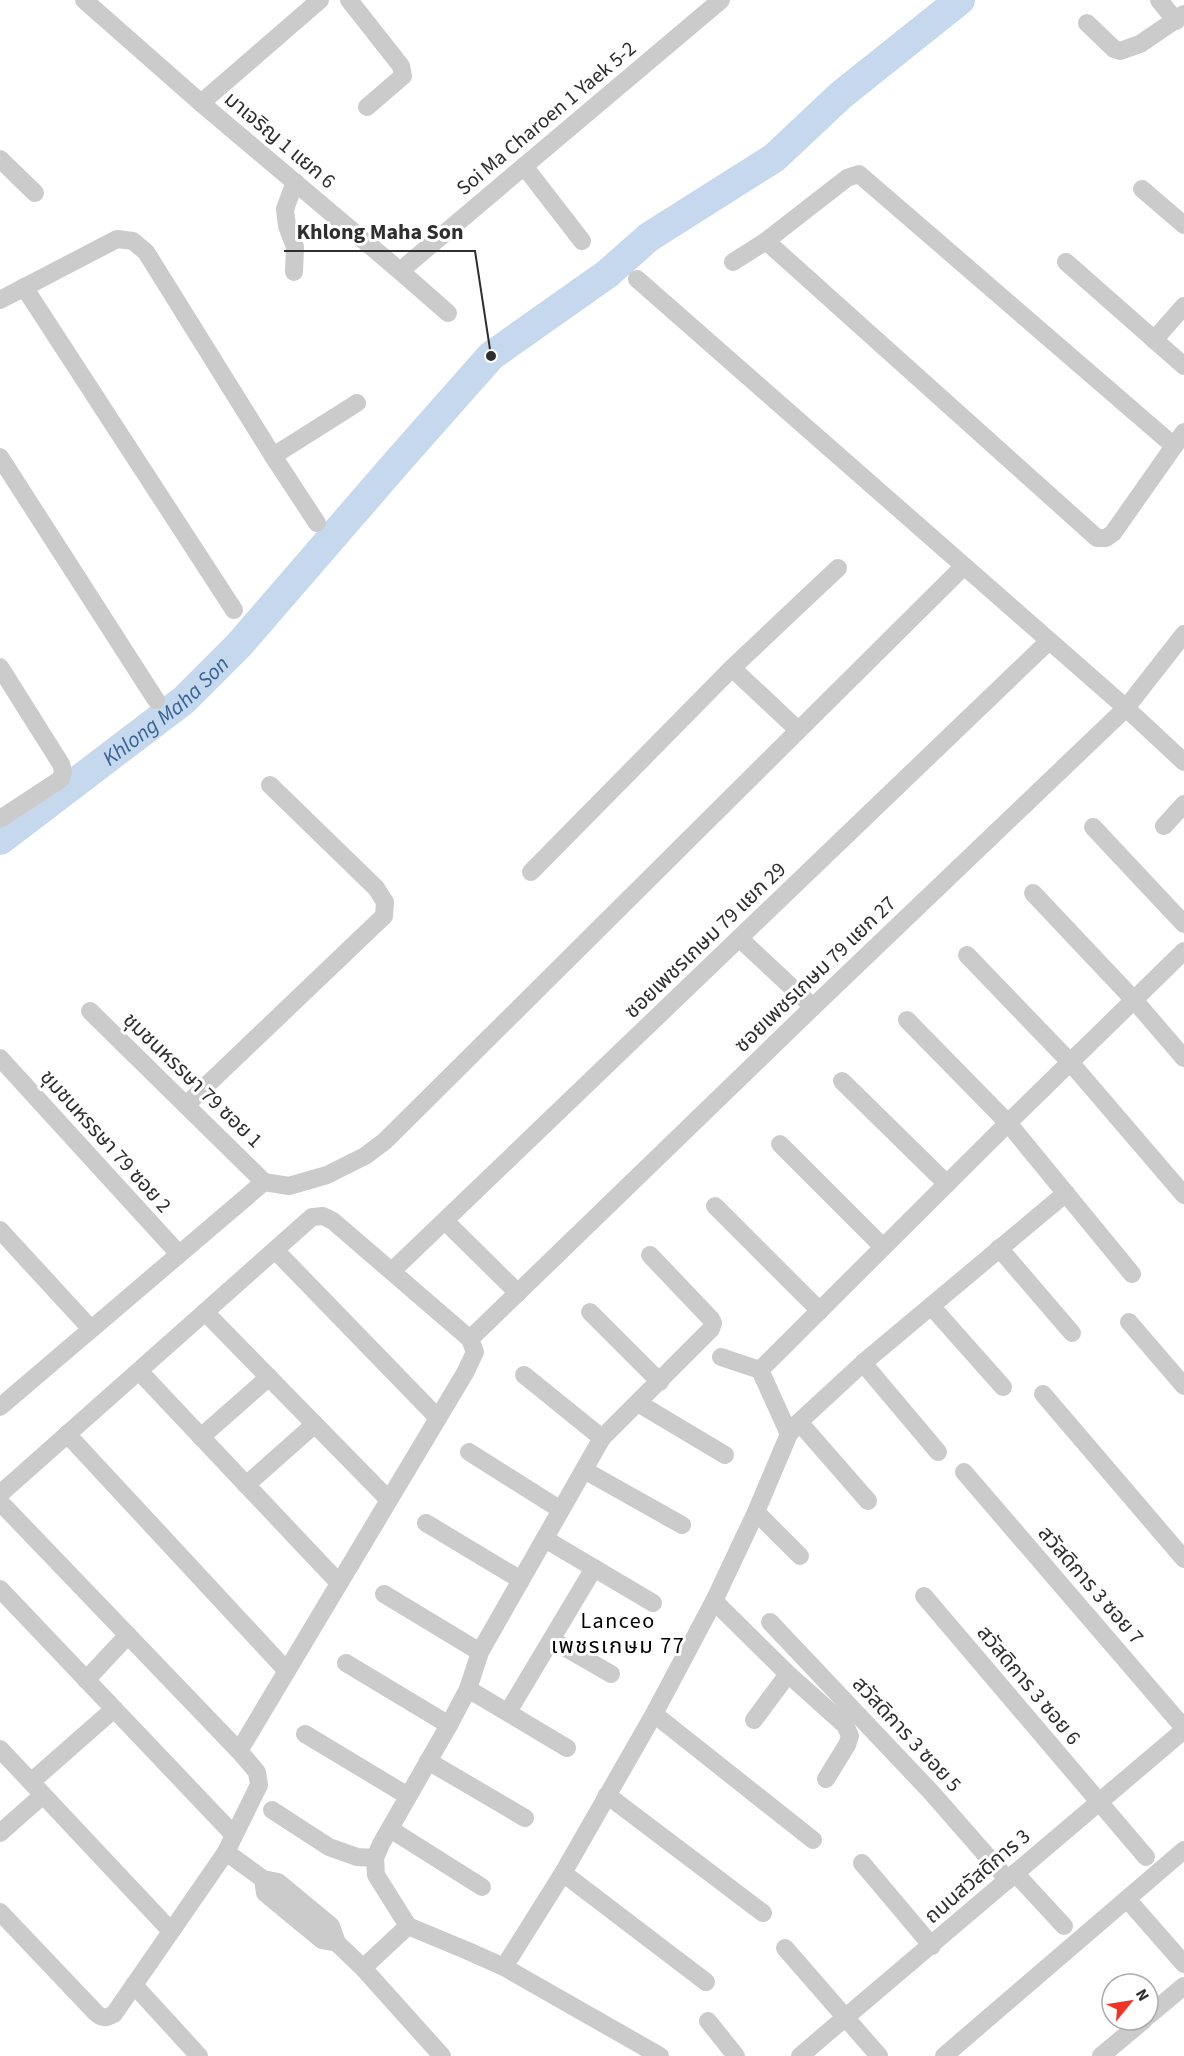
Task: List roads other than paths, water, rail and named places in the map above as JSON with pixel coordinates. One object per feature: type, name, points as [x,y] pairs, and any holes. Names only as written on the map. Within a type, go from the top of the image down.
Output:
[{"type":"street","name":"มาเจริญ 1 แยก 6","points":[[84,0],[448,314]]},
{"type":"street","points":[[201,103],[321,0]]},
{"type":"street","points":[[350,0],[401,66],[403,72],[403,76],[367,107]]},
{"type":"street","name":"Soi Ma Charoen 1 Yaek 5-2","points":[[400,271],[721,0]]},
{"type":"street","points":[[1086,23],[1114,49],[1120,51],[1140,44],[1180,17],[1159,0]]},
{"type":"street","points":[[0,159],[35,193]]},
{"type":"street","points":[[524,166],[582,241]]},
{"type":"street","points":[[733,262],[766,241],[847,178],[859,174],[1179,439],[1113,533],[1106,538],[1097,538],[766,241]]},
{"type":"street","points":[[294,182],[285,208],[287,226],[295,247],[294,272]]},
{"type":"street","points":[[1142,189],[1184,225]]},
{"type":"street","points":[[0,300],[117,239],[134,241],[146,252],[317,523]]},
{"type":"street","points":[[1066,262],[1184,366]]},
{"type":"street","points":[[637,279],[1049,640],[1184,762]]},
{"type":"street","points":[[24,287],[234,610]]},
{"type":"street","points":[[1155,340],[1184,306]]},
{"type":"street","points":[[273,456],[357,403]]},
{"type":"street","points":[[0,457],[156,700]]},
{"type":"street","points":[[0,1407],[264,1182],[289,1186],[327,1175],[365,1156],[385,1141],[964,566]]},
{"type":"street","points":[[531,872],[732,668],[838,568]]},
{"type":"street","name":"ซอยเพชรเกษม 79 แยก 27","points":[[470,1339],[1126,708],[1184,634]]},
{"type":"street","name":"ซอยเพชรเกษม 79 แยก 29","points":[[392,1271],[1049,640]]},
{"type":"street","points":[[0,667],[61,764],[63,771],[61,779],[0,819]]},
{"type":"street","points":[[732,668],[798,730]]},
{"type":"street","points":[[186,1104],[384,916],[385,902],[376,888],[270,784]]},
{"type":"street","points":[[1164,826],[1184,804]]},
{"type":"street","points":[[1093,827],[1184,924]]},
{"type":"street","points":[[1033,893],[1134,1000],[1184,1058]]},
{"type":"street","points":[[739,938],[813,1007]]},
{"type":"street","points":[[760,1370],[1184,951]]},
{"type":"street","points":[[967,955],[1070,1062],[1184,1195]]},
{"type":"street","name":"ชุมชนหรรษา 79 ซอย 1","points":[[90,1011],[264,1182]]},
{"type":"street","points":[[907,1020],[1008,1123],[1132,1274]]},
{"type":"street","name":"ชุมชนหรรษา 79 ซอย 2","points":[[0,1058],[179,1254]]},
{"type":"street","points":[[842,1081],[947,1184]]},
{"type":"street","points":[[780,1144],[884,1247]]},
{"type":"street","points":[[504,1967],[563,1874],[654,1714],[714,1601],[794,1428],[863,1363],[1066,1193]]},
{"type":"street","points":[[715,1206],[820,1311]]},
{"type":"street","points":[[0,1494],[312,1217],[323,1216],[333,1221],[470,1339],[475,1352],[465,1373],[240,1751]]},
{"type":"street","points":[[445,1221],[518,1293]]},
{"type":"street","points":[[0,1230],[91,1329]]},
{"type":"street","points":[[999,1248],[1072,1333]]},
{"type":"street","points":[[275,1250],[438,1418]]},
{"type":"street","points":[[650,1255],[711,1319],[713,1323],[711,1329],[602,1438],[480,1652],[468,1689],[375,1858],[376,1875],[408,1926],[504,1967],[660,2056]]},
{"type":"street","points":[[931,1306],[1003,1387]]},
{"type":"street","points":[[205,1312],[389,1500]]},
{"type":"street","points":[[590,1312],[660,1382]]},
{"type":"street","points":[[1129,1322],[1184,1386]]},
{"type":"street","points":[[721,1357],[760,1370],[794,1428],[868,1501]]},
{"type":"street","points":[[863,1363],[938,1452]]},
{"type":"street","points":[[139,1371],[339,1583]]},
{"type":"street","points":[[524,1375],[602,1438]]},
{"type":"street","points":[[201,1437],[269,1377]]},
{"type":"street","points":[[1043,1394],[1184,1559]]},
{"type":"street","points":[[638,1403],[725,1455]]},
{"type":"street","points":[[246,1485],[315,1424]]},
{"type":"street","points":[[67,1434],[287,1671]]},
{"type":"street","points":[[469,1452],[561,1510]]},
{"type":"street","points":[[584,1470],[682,1526]]},
{"type":"street","name":"สวัสดิการ 3 ซอย 7","points":[[964,1472],[1184,1729]]},
{"type":"street","points":[[0,1502],[240,1751],[257,1772],[259,1785],[230,1844],[114,2014],[107,2018],[101,2017],[0,1912]]},
{"type":"street","points":[[756,1512],[800,1556]]},
{"type":"street","points":[[426,1523],[521,1580]]},
{"type":"street","points":[[545,1539],[653,1603]]},
{"type":"street","points":[[508,1712],[594,1568]]},
{"type":"street","points":[[0,1589],[114,1709],[263,1879],[278,1882],[331,1926],[338,1942],[442,2056]]},
{"type":"street","points":[[384,1594],[480,1652]]},
{"type":"street","name":"สวัสดิการ 3 ซอย 6","points":[[924,1596],[1146,1857]]},
{"type":"street","points":[[714,1601],[788,1674],[845,1725],[850,1736],[847,1745],[826,1779]]},
{"type":"street","name":"สวัสดิการ 3 ซอย 5","points":[[770,1622],[1012,1876],[1064,1926]]},
{"type":"street","points":[[86,1680],[128,1635]]},
{"type":"street","points":[[552,1640],[611,1674]]},
{"type":"street","points":[[346,1663],[449,1725]]},
{"type":"street","points":[[754,1720],[788,1674]]},
{"type":"street","points":[[468,1689],[567,1748]]},
{"type":"street","points":[[0,1833],[37,1788],[114,1709]]},
{"type":"street","points":[[654,1714],[813,1840]]},
{"type":"street","name":"ถนนสวัสดิการ 3","points":[[800,2056],[932,1946],[1184,1729]]},
{"type":"street","points":[[305,1734],[408,1796]]},
{"type":"street","points":[[0,1749],[171,1931]]},
{"type":"street","points":[[428,1761],[525,1818]]},
{"type":"street","points":[[607,1795],[763,1913]]},
{"type":"street","points":[[272,1810],[329,1847],[357,1857],[375,1858]]},
{"type":"street","points":[[390,1829],[482,1887]]},
{"type":"street","points":[[945,2056],[1184,1850]]},
{"type":"street","points":[[862,1863],[932,1946]]},
{"type":"street","points":[[563,1874],[706,1982]]},
{"type":"street","points":[[1127,1899],[1184,1964]]},
{"type":"street","points":[[363,1968],[408,1926]]},
{"type":"street","points":[[785,1948],[879,2056]]},
{"type":"street","points":[[134,1984],[199,2056]]},
{"type":"street","points":[[1160,2006],[1184,1986]]},
{"type":"street","points":[[708,2021],[736,2056]]},
{"type":"street","points":[[1113,2052],[1132,2032]]},
{"type":"waterway","name":"Khlong Maha Son","points":[[0,840],[184,700],[239,645],[491,356],[607,274],[649,237],[774,158],[841,95],[960,0]]},
{"type":"place","name":"Khlong Maha Son","points":[[491,356]]},
{"type":"district","name":"Lanceo เพชรเกษม 77","points":[[618,1632]]}]
